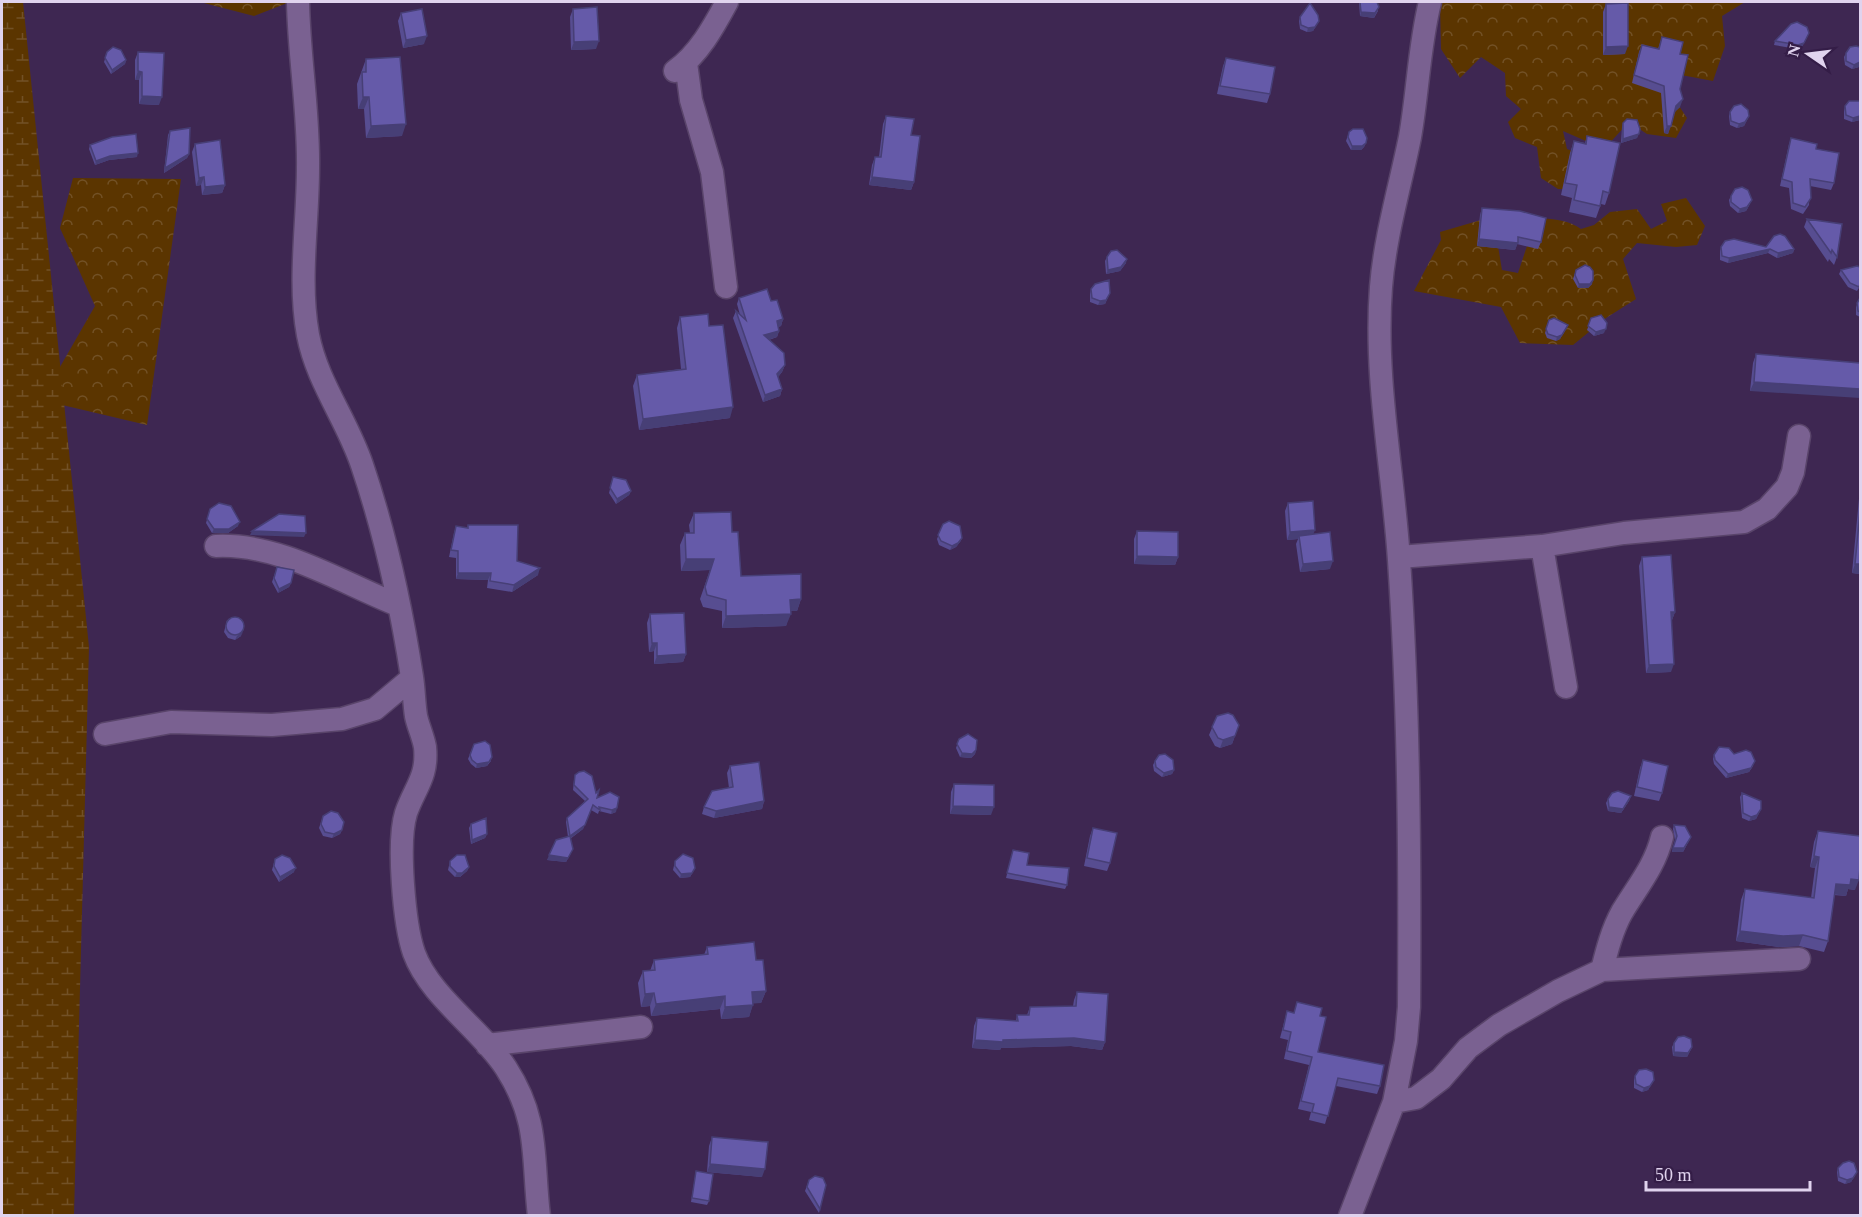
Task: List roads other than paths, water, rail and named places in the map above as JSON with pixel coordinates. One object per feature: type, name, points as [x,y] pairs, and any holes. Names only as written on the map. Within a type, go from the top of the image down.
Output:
[{"type":"street","points":[[298,2],[308,156],[305,259],[309,338],[320,374],[362,462],[398,605],[412,678],[417,719],[425,747],[424,778],[406,814],[403,827],[405,904],[408,928],[414,953],[429,981],[505,1065],[530,1116],[536,1152],[539,1215]]},
{"type":"street","points":[[726,287],[712,172],[680,67],[712,29],[727,2]]},
{"type":"street","points":[[1350,1215],[1394,1102],[1406,1041],[1409,980],[1408,734],[1399,557],[1381,358],[1381,286],[1390,224],[1413,119],[1420,50],[1430,2]]},
{"type":"street","points":[[1399,557],[1542,546],[1624,533],[1744,522],[1767,509],[1787,487],[1793,472],[1799,436]]},
{"type":"street","points":[[216,546],[234,545],[274,553],[398,605]]},
{"type":"street","points":[[1542,546],[1566,687]]},
{"type":"street","points":[[105,734],[171,722],[233,725],[328,721],[375,709],[412,678]]},
{"type":"street","points":[[375,709],[417,719]]},
{"type":"street","points":[[1602,970],[1609,942],[1622,913],[1651,867],[1662,837]]},
{"type":"street","points":[[1394,1102],[1416,1098],[1441,1079],[1468,1048],[1498,1025],[1558,991],[1602,970],[1799,959]]},
{"type":"street","points":[[487,1044],[641,1027]]}]
